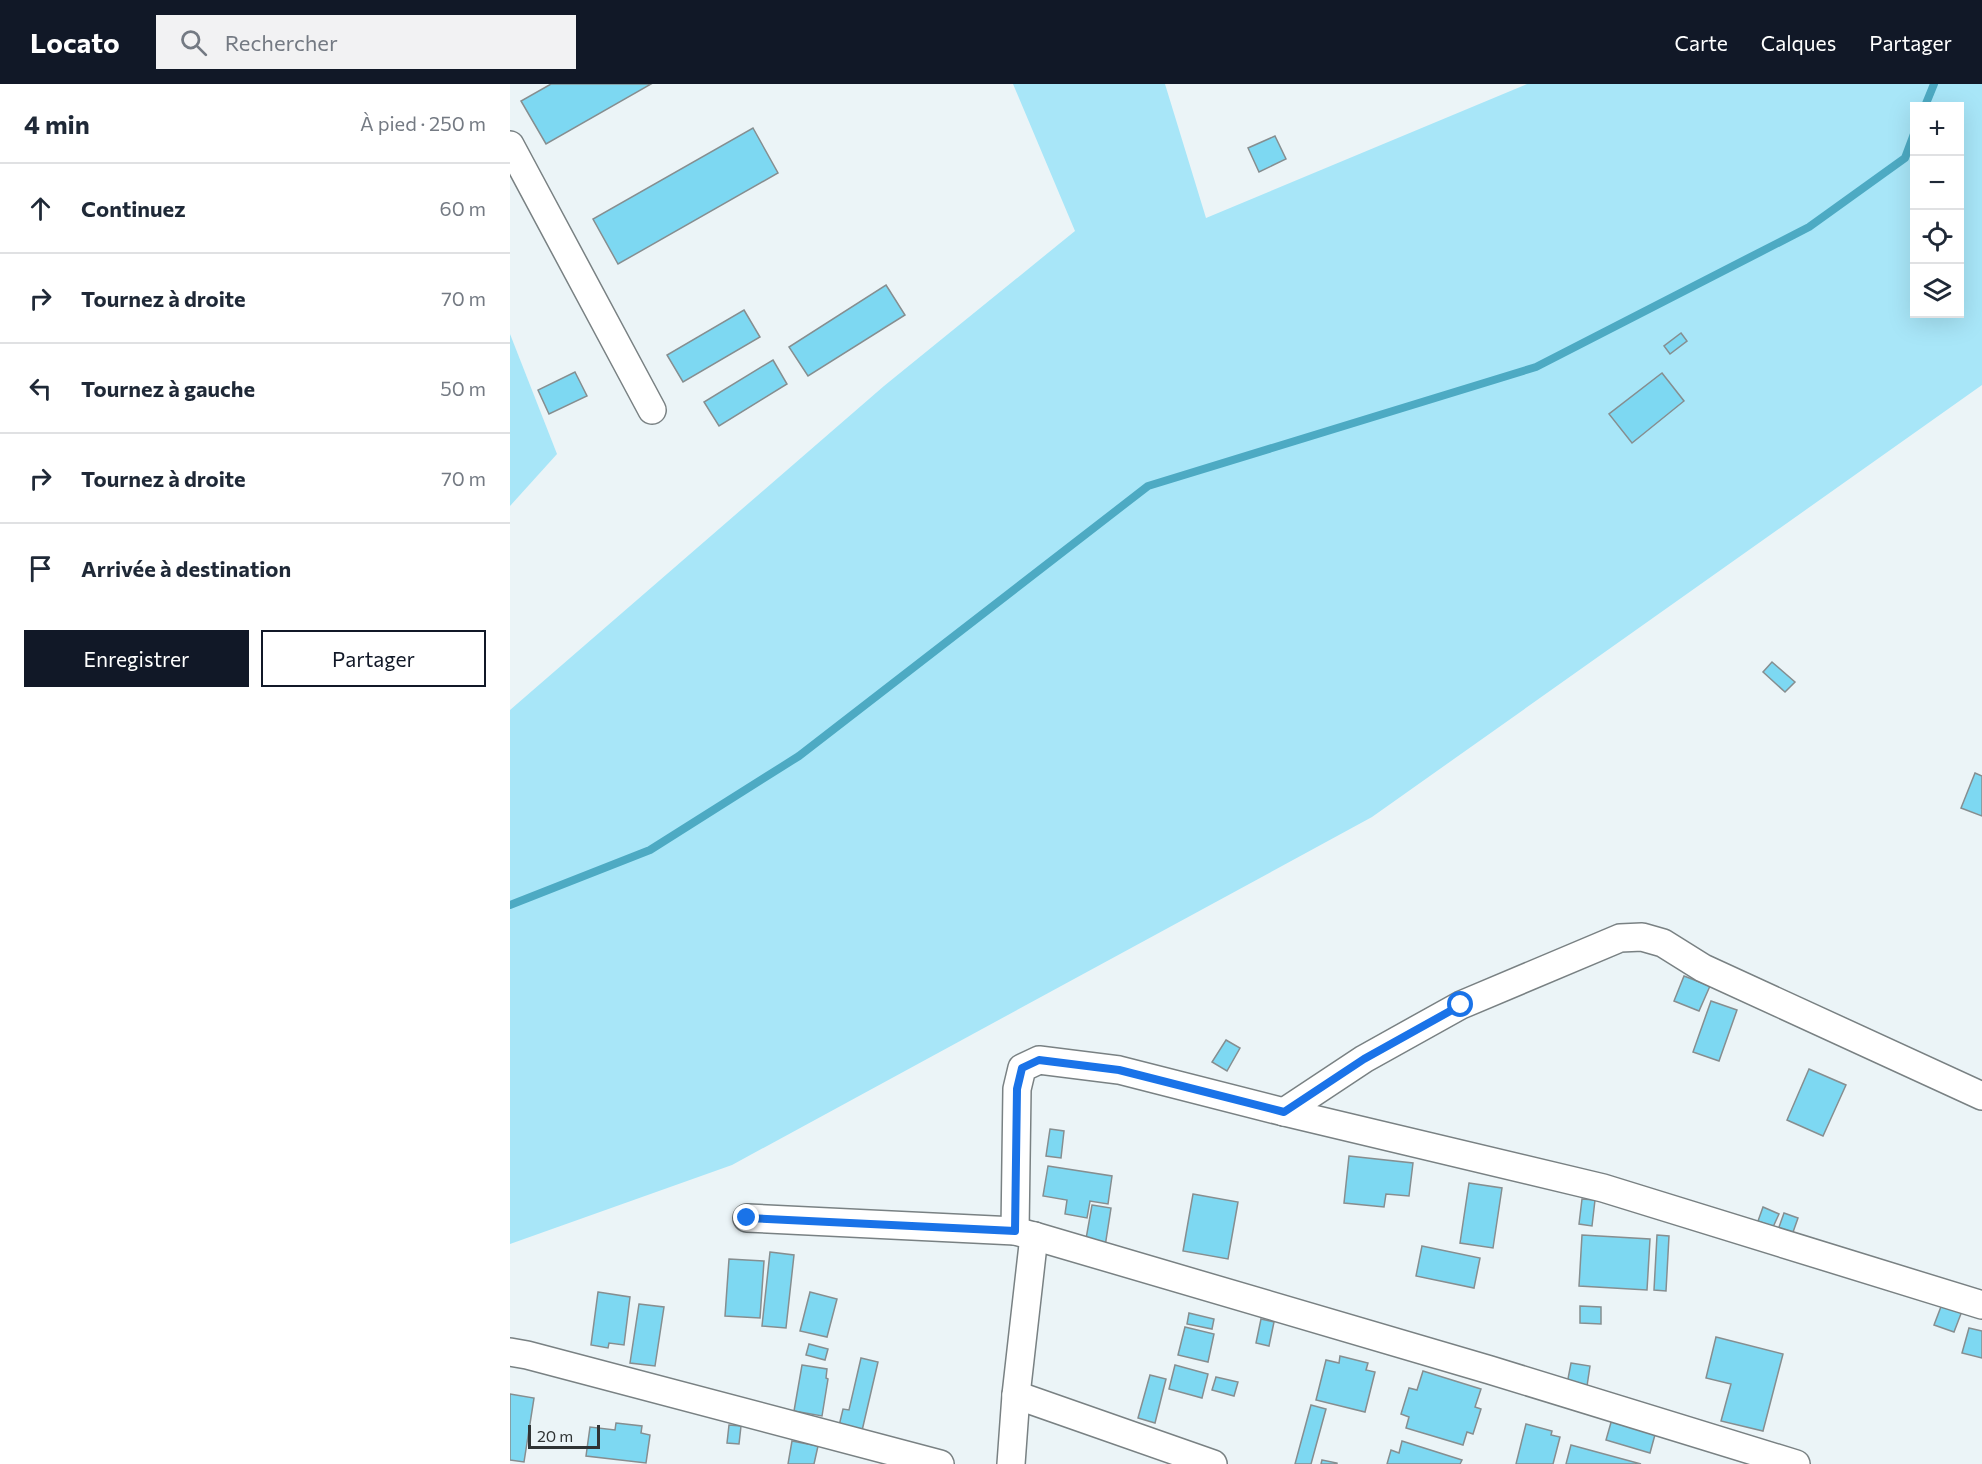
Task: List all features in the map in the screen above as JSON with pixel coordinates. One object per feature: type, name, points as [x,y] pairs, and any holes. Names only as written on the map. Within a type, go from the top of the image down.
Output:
[{"type":"street","points":[[510,146],[652,410]]},
{"type":"street","points":[[1284,1112],[1364,1059],[1461,1005],[1620,938],[1642,937],[1663,943],[1703,968],[1982,1096]]},
{"type":"street","points":[[1011,1464],[1024,1233],[1017,1089],[1022,1068],[1039,1060],[1119,1070],[1603,1188],[1982,1305]]},
{"type":"street","points":[[747,1218],[1024,1233],[1479,1367],[1796,1464]]},
{"type":"street","points":[[510,1352],[940,1464]]},
{"type":"street","points":[[1016,1395],[1213,1464]]},
{"type":"shaded area","points":[[1013,84],[1165,84],[1206,218],[1527,84],[1982,84],[1982,385],[1372,817],[732,1165],[510,1244],[510,710],[884,386],[1075,231]]},
{"type":"shaded area","points":[[510,334],[557,454],[510,506]]},
{"type":"building","points":[[551,84],[651,84],[546,144],[521,101]]},
{"type":"building","points":[[753,128],[778,173],[618,264],[593,219]]},
{"type":"building","points":[[1275,136],[1286,159],[1259,172],[1248,148]]},
{"type":"building","points":[[886,285],[905,315],[808,376],[789,347]]},
{"type":"building","points":[[744,310],[760,337],[683,382],[667,355]]},
{"type":"building","points":[[1681,333],[1687,341],[1670,354],[1664,346]]},
{"type":"building","points":[[773,360],[787,384],[719,426],[704,402]]},
{"type":"building","points":[[575,372],[587,396],[549,414],[538,390]]},
{"type":"building","points":[[1662,373],[1684,401],[1632,443],[1609,414]]},
{"type":"building","points":[[1772,662],[1795,682],[1785,692],[1763,672]]},
{"type":"building","points":[[1975,773],[1982,776],[1982,816],[1961,808]]},
{"type":"building","points":[[1684,976],[1710,986],[1699,1011],[1674,1001]]},
{"type":"building","points":[[1711,1001],[1737,1010],[1719,1061],[1693,1052]]},
{"type":"building","points":[[1226,1040],[1240,1048],[1227,1071],[1212,1062]]},
{"type":"building","points":[[1809,1069],[1846,1085],[1823,1136],[1787,1120]]},
{"type":"building","points":[[1050,1129],[1064,1131],[1061,1158],[1046,1156]]},
{"type":"building","points":[[1349,1156],[1413,1163],[1409,1196],[1386,1194],[1384,1207],[1344,1203]]},
{"type":"building","points":[[1048,1166],[1112,1176],[1108,1204],[1090,1201],[1087,1218],[1065,1214],[1067,1200],[1043,1196]]},
{"type":"building","points":[[1469,1183],[1502,1188],[1493,1248],[1460,1243]]},
{"type":"building","points":[[1193,1194],[1238,1202],[1228,1259],[1183,1251]]},
{"type":"building","points":[[1582,1199],[1595,1200],[1592,1226],[1579,1224]]},
{"type":"building","points":[[1092,1205],[1111,1208],[1104,1253],[1084,1250]]},
{"type":"building","points":[[1763,1207],[1779,1214],[1773,1227],[1758,1221]]},
{"type":"building","points":[[1784,1213],[1798,1218],[1792,1235],[1778,1230]]},
{"type":"building","points":[[1582,1235],[1650,1239],[1647,1290],[1579,1286]]},
{"type":"building","points":[[1657,1235],[1669,1236],[1666,1291],[1654,1290]]},
{"type":"building","points":[[1422,1246],[1480,1258],[1474,1288],[1416,1276]]},
{"type":"building","points":[[770,1252],[794,1255],[786,1328],[762,1326]]},
{"type":"building","points":[[729,1259],[764,1261],[760,1318],[725,1316]]},
{"type":"building","points":[[598,1292],[630,1297],[624,1345],[609,1343],[608,1348],[591,1345]]},
{"type":"building","points":[[810,1292],[837,1299],[827,1337],[800,1331]]},
{"type":"building","points":[[639,1304],[664,1307],[655,1366],[630,1363]]},
{"type":"building","points":[[1942,1304],[1962,1311],[1954,1332],[1934,1325]]},
{"type":"building","points":[[1580,1306],[1601,1307],[1601,1324],[1580,1323]]},
{"type":"building","points":[[1189,1313],[1214,1319],[1212,1329],[1187,1324]]},
{"type":"building","points":[[1261,1319],[1274,1322],[1269,1346],[1256,1343]]},
{"type":"building","points":[[1185,1327],[1214,1334],[1208,1362],[1178,1355]]},
{"type":"building","points":[[1969,1328],[1982,1331],[1982,1358],[1962,1353]]},
{"type":"building","points":[[1716,1337],[1783,1354],[1763,1431],[1721,1421],[1731,1384],[1706,1378]]},
{"type":"building","points":[[809,1344],[828,1349],[825,1360],[806,1355]]},
{"type":"building","points":[[1340,1356],[1368,1363],[1366,1370],[1375,1372],[1365,1412],[1316,1400],[1326,1360],[1339,1363]]},
{"type":"building","points":[[861,1358],[878,1362],[861,1435],[838,1430],[843,1409],[849,1410]]},
{"type":"building","points":[[1571,1363],[1590,1366],[1587,1386],[1567,1384]]},
{"type":"building","points":[[802,1365],[827,1369],[826,1378],[828,1379],[822,1416],[794,1411]]},
{"type":"building","points":[[1175,1365],[1208,1374],[1202,1398],[1169,1389]]},
{"type":"building","points":[[1423,1371],[1481,1389],[1475,1407],[1481,1409],[1473,1434],[1467,1432],[1463,1445],[1406,1428],[1409,1417],[1401,1414],[1409,1388],[1417,1390]]},
{"type":"building","points":[[1150,1375],[1166,1379],[1155,1423],[1138,1418]]},
{"type":"building","points":[[1216,1377],[1238,1382],[1234,1396],[1212,1390]]},
{"type":"building","points":[[510,1394],[534,1398],[524,1462],[510,1460]]},
{"type":"building","points":[[1311,1405],[1326,1409],[1311,1464],[1295,1464]]},
{"type":"building","points":[[1612,1419],[1656,1431],[1650,1453],[1606,1440]]},
{"type":"building","points":[[616,1423],[642,1426],[641,1433],[650,1435],[646,1463],[586,1456],[590,1427],[615,1430]]},
{"type":"building","points":[[1526,1424],[1552,1431],[1551,1435],[1560,1437],[1553,1464],[1516,1464]]},
{"type":"building","points":[[729,1425],[741,1426],[739,1444],[727,1443]]},
{"type":"building","points":[[792,1441],[818,1446],[814,1464],[788,1464]]},
{"type":"building","points":[[1402,1441],[1462,1460],[1460,1464],[1387,1464],[1391,1450],[1399,1453]]},
{"type":"building","points":[[1571,1445],[1641,1464],[1566,1464]]},
{"type":"building","points":[[1322,1460],[1337,1463],[1337,1464],[1321,1464]]},
{"type":"waterway","points":[[1927,102],[1934,84]]},
{"type":"waterway","points":[[510,905],[650,850],[799,756],[1148,486],[1536,367],[1809,227],[1905,158],[1910,145]]},
{"type":"route","points":[[747,1218],[1015,1231],[1017,1089],[1022,1068],[1039,1060],[1119,1070],[1284,1112],[1364,1059],[1461,1005]]}]
